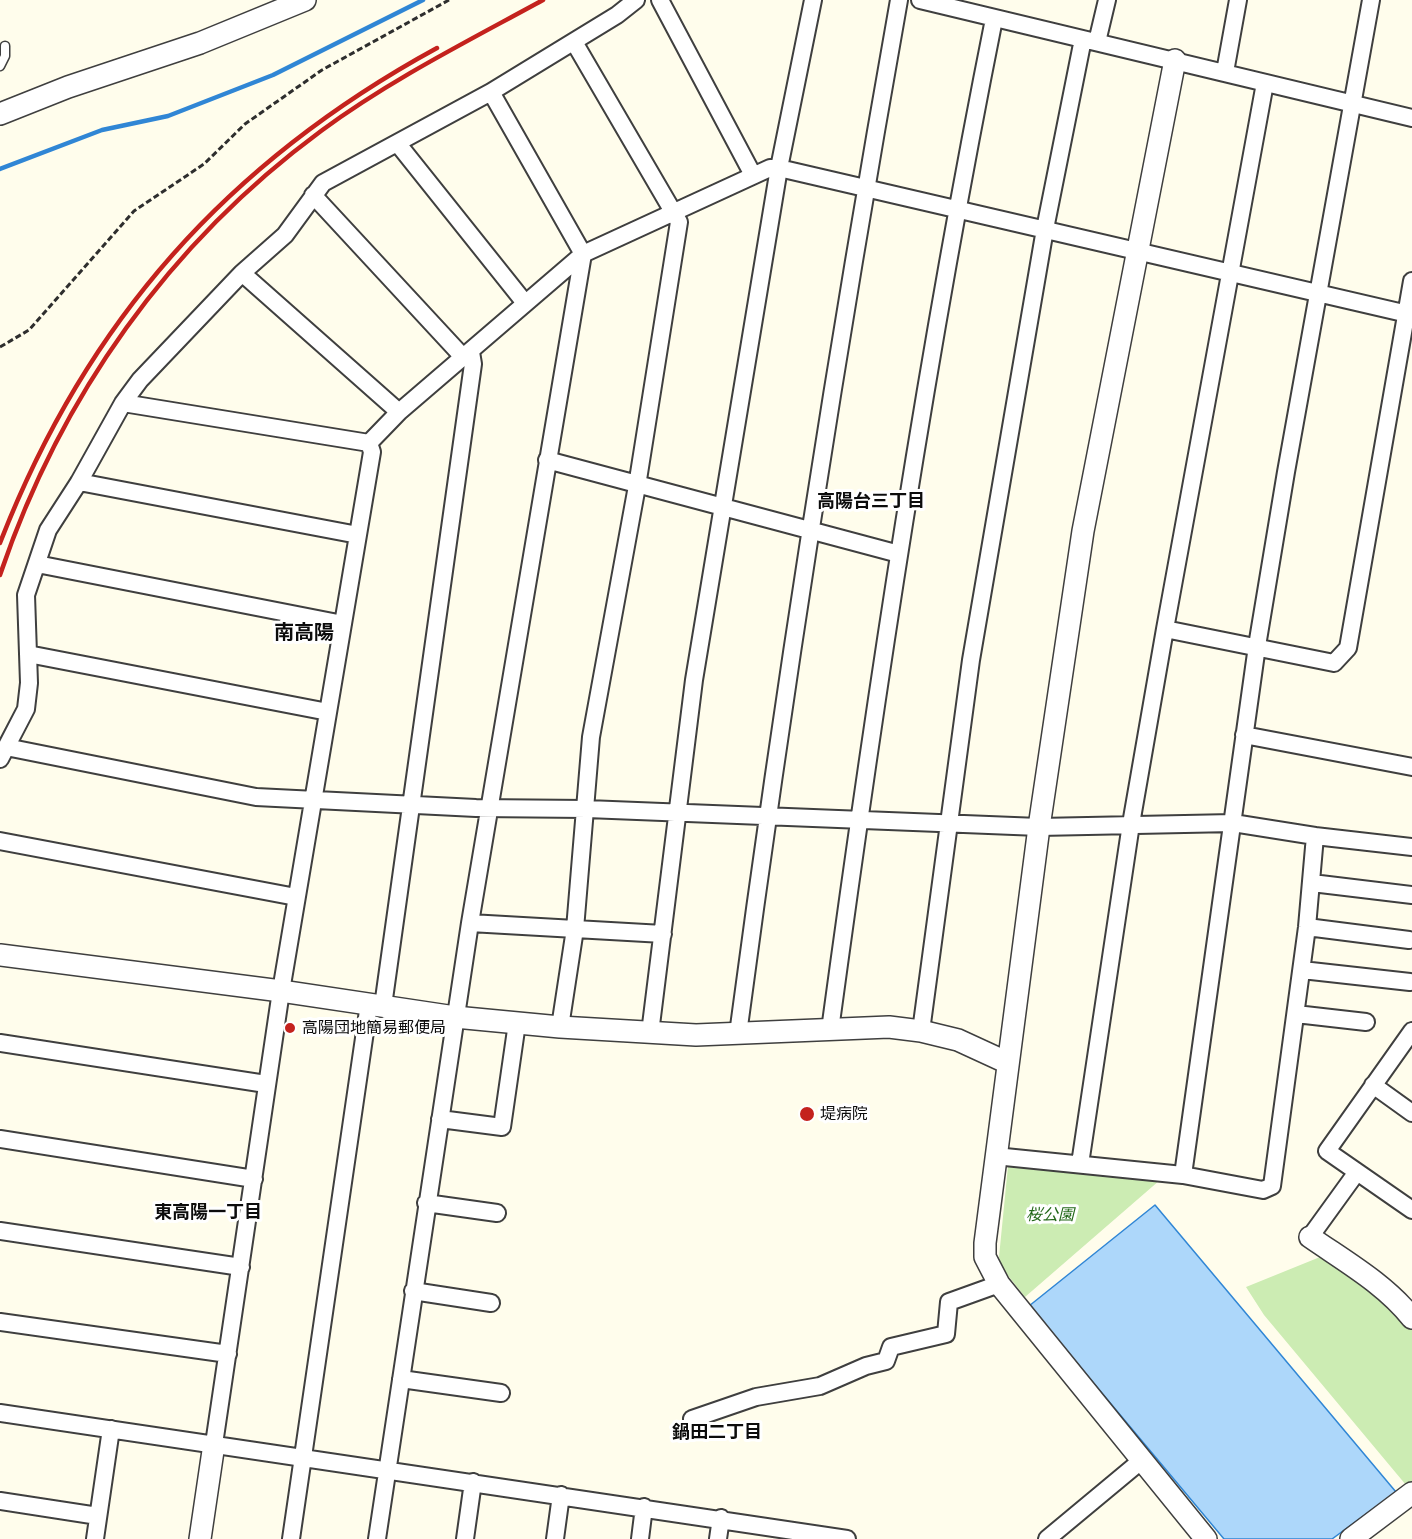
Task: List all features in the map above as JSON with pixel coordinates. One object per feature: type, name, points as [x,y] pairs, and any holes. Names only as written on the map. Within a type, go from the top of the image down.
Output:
[{"type":"street","points":[[0,114],[68,87],[200,43],[305,0]]},
{"type":"street","points":[[636,0],[574,42],[491,92],[323,183],[285,236],[242,273],[140,380],[123,403],[79,482],[48,530],[26,595],[29,683],[26,709],[3,753],[256,797],[1039,827],[1233,823],[1315,836],[1412,847]]},
{"type":"street","points":[[660,0],[753,175]]},
{"type":"street","points":[[650,1033],[694,680],[725,506],[779,168],[813,0]]},
{"type":"street","points":[[738,1034],[767,816],[866,189],[899,0]]},
{"type":"street","points":[[920,0],[952,4],[994,19],[1175,60],[1412,118]]},
{"type":"street","points":[[921,1030],[971,660],[1045,229],[1090,40],[1107,0]]},
{"type":"street","points":[[1225,72],[1238,0]]},
{"type":"street","points":[[1183,1175],[1257,646],[1371,0]]},
{"type":"street","points":[[830,1030],[858,820],[899,554],[956,210],[994,19]]},
{"type":"street","points":[[560,1027],[575,929],[587,809],[591,737],[638,486],[679,222],[574,42]]},
{"type":"street","points":[[1175,60],[1083,531],[1039,827],[995,1156],[985,1257],[999,1284],[1142,1461],[1198,1536]]},
{"type":"street","points":[[1080,1164],[1131,824],[1265,83]]},
{"type":"street","points":[[377,1539],[470,923],[583,254],[491,92]]},
{"type":"street","points":[[398,144],[525,303]]},
{"type":"street","points":[[369,443],[399,412],[583,254],[770,168],[779,168],[1409,314]]},
{"type":"street","points":[[291,1539],[376,1005],[411,804],[473,364],[467,355],[313,195]]},
{"type":"street","points":[[242,273],[399,412]]},
{"type":"street","points":[[1165,629],[1334,663],[1348,648],[1409,314],[1412,281]]},
{"type":"street","points":[[123,403],[369,443]]},
{"type":"street","points":[[200,1539],[266,1084],[372,452],[369,443]]},
{"type":"street","points":[[547,460],[899,554]]},
{"type":"street","points":[[79,482],[358,535]]},
{"type":"street","points":[[37,564],[343,624]]},
{"type":"street","points":[[28,654],[328,712]]},
{"type":"street","points":[[1244,735],[1412,766]]},
{"type":"street","points":[[995,1156],[1183,1175],[1263,1190],[1272,1186],[1302,970],[1315,836]]},
{"type":"street","points":[[0,841],[296,897]]},
{"type":"street","points":[[1312,884],[1412,895]]},
{"type":"street","points":[[470,923],[663,934]]},
{"type":"street","points":[[1307,927],[1409,940]]},
{"type":"street","points":[[0,955],[281,991],[455,1017],[560,1027],[650,1033],[738,1034],[889,1027],[921,1030],[958,1040],[1008,1064]]},
{"type":"street","points":[[1302,970],[1410,982]]},
{"type":"street","points":[[1296,1014],[1366,1022]]},
{"type":"street","points":[[440,1119],[502,1127],[517,1023]]},
{"type":"street","points":[[1412,1031],[1327,1151],[1412,1210]]},
{"type":"street","points":[[0,1044],[266,1084]]},
{"type":"street","points":[[1373,1085],[1412,1113]]},
{"type":"street","points":[[0,1139],[254,1179]]},
{"type":"street","points":[[1357,1172],[1310,1237],[1392,1295],[1412,1318]]},
{"type":"street","points":[[426,1203],[497,1213]]},
{"type":"street","points":[[0,1231],[241,1267]]},
{"type":"street","points":[[692,1419],[756,1397],[820,1386],[866,1366],[886,1361],[891,1347],[946,1334],[949,1302],[999,1284]]},
{"type":"street","points":[[413,1291],[491,1303]]},
{"type":"street","points":[[0,1322],[228,1354]]},
{"type":"street","points":[[401,1379],[501,1393]]},
{"type":"street","points":[[0,1413],[721,1518],[797,1535],[848,1539]]},
{"type":"street","points":[[95,1539],[111,1429]]},
{"type":"street","points":[[1047,1539],[1142,1461]]},
{"type":"street","points":[[465,1539],[473,1482]]},
{"type":"street","points":[[1351,1539],[1412,1493]]},
{"type":"street","points":[[555,1539],[561,1495]]},
{"type":"street","points":[[0,1501],[98,1516]]},
{"type":"street","points":[[640,1539],[644,1508]]},
{"type":"street","points":[[718,1539],[721,1518]]},
{"type":"lane","points":[[0,66],[5,56],[5,46]]},
{"type":"path","points":[[0,346],[29,330],[134,211],[204,164],[245,124],[322,70],[449,0]]},
{"type":"green space","name":"桜公園","points":[[1008,1166],[1160,1180],[1025,1297],[1002,1268],[999,1257]]},
{"type":"green space","points":[[1325,1255],[1399,1312],[1412,1330],[1412,1484],[1406,1485],[1264,1315],[1246,1287]]},
{"type":"water","points":[[1155,1205],[1396,1492],[1332,1539],[1224,1539],[1029,1306]]},
{"type":"waterway","points":[[0,169],[102,130],[168,116],[273,75],[423,0]]},
{"type":"railway","points":[[0,575],[25,509],[54,446],[88,386],[126,328],[168,274],[215,223],[266,175],[347,112],[430,62],[543,0]]},
{"type":"railway","points":[[0,543],[35,463],[75,388],[121,319],[172,255],[230,196],[293,142],[362,93],[437,48]]},
{"type":"place","name":"高陽団地簡易郵便局","points":[[290,1028]]},
{"type":"place","name":"堤病院","points":[[807,1114]]},
{"type":"district","name":"高陽台三丁目","points":[[871,501]]},
{"type":"district","name":"南高陽","points":[[304,633]]},
{"type":"district","name":"東高陽一丁目","points":[[208,1212]]},
{"type":"district","name":"鍋田二丁目","points":[[717,1432]]}]
